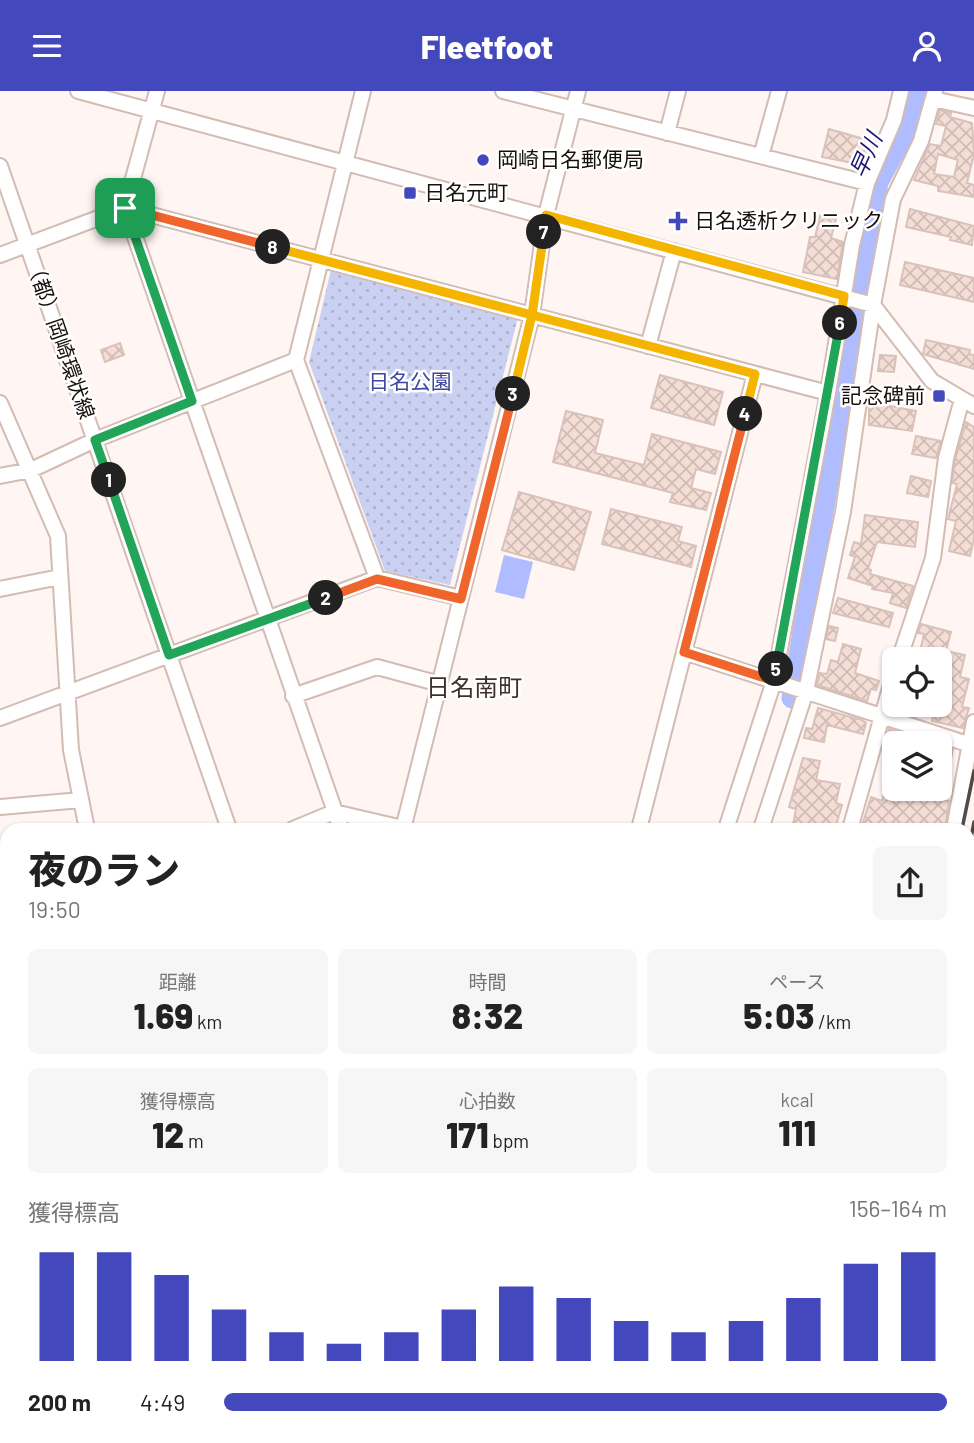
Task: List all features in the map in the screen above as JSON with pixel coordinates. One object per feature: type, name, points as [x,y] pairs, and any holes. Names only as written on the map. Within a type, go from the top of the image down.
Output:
[{"type":"street","points":[[78,91],[873,305],[932,381],[968,403],[946,458],[933,558],[903,647]]},
{"type":"street","points":[[157,91],[125,208],[339,823]]},
{"type":"street","points":[[363,91],[296,360],[377,579]]},
{"type":"street","points":[[503,91],[867,183]]},
{"type":"street","points":[[406,823],[532,315],[546,215],[578,91]]},
{"type":"street","points":[[667,132],[678,91]]},
{"type":"street","points":[[761,156],[779,91]]},
{"type":"street","points":[[728,823],[774,681],[828,393],[852,245],[867,183],[894,120],[901,91]]},
{"type":"street","points":[[763,823],[806,691],[843,512],[873,305],[893,199],[921,141],[934,95],[974,108]]},
{"type":"street","name":"（都）岡崎環状線","points":[[0,166],[227,823]]},
{"type":"street","points":[[0,255],[125,208],[828,393]]},
{"type":"street","points":[[648,346],[674,251]]},
{"type":"street","points":[[0,477],[31,470],[95,440],[296,360]]},
{"type":"street","points":[[641,823],[755,374]]},
{"type":"street","points":[[0,403],[58,536],[70,692],[71,750],[86,823]]},
{"type":"street","points":[[0,589],[60,577]]},
{"type":"street","points":[[0,718],[377,579],[461,599]]},
{"type":"street","points":[[684,652],[972,745]]},
{"type":"street","points":[[293,696],[377,667],[440,684]]},
{"type":"street","points":[[852,823],[882,710]]},
{"type":"street","points":[[955,823],[972,745],[974,722]]},
{"type":"street","points":[[0,807],[81,800]]},
{"type":"street","points":[[307,823],[334,812],[380,823]]},
{"type":"green space","name":"日名公園","points":[[331,270],[518,317],[450,585],[385,571],[309,362]]},
{"type":"water","points":[[504,555],[533,562],[524,599],[495,592]]},
{"type":"building","points":[[940,110],[951,113],[950,117],[972,123],[974,154],[967,183],[974,185],[974,197],[938,191],[938,186],[914,180],[930,144],[941,146],[946,126],[936,124]],"holes":[[[938,154],[958,160],[954,177],[934,174]]]},
{"type":"building","points":[[829,129],[874,142],[864,165],[822,157]]},
{"type":"building","points":[[910,209],[974,226],[972,245],[950,240],[951,237],[906,227]]},
{"type":"building","points":[[820,216],[836,219],[831,238],[843,242],[837,279],[803,272],[810,237],[815,237]]},
{"type":"building","points":[[905,262],[974,278],[974,302],[900,285]]},
{"type":"building","points":[[926,340],[970,350],[969,354],[974,355],[974,369],[923,354]]},
{"type":"building","points":[[120,343],[124,355],[105,362],[101,350]]},
{"type":"building","points":[[880,355],[896,356],[894,372],[878,371]]},
{"type":"building","points":[[660,375],[723,392],[714,425],[651,408]]},
{"type":"building","points":[[869,397],[886,399],[885,405],[916,411],[912,431],[869,425]]},
{"type":"building","points":[[566,411],[603,420],[595,453],[644,465],[652,434],[721,452],[715,474],[696,469],[691,488],[711,493],[706,510],[670,502],[673,493],[553,462]]},
{"type":"building","points":[[966,422],[974,427],[974,539],[970,556],[949,551],[956,521],[948,519],[957,484],[952,483],[955,460]]},
{"type":"building","points":[[916,436],[941,441],[936,458],[912,454]]},
{"type":"building","points":[[911,476],[931,481],[928,497],[907,493]]},
{"type":"building","points":[[519,492],[591,512],[574,570],[502,550]]},
{"type":"building","points":[[611,509],[682,527],[678,541],[696,546],[691,567],[602,544]]},
{"type":"building","points":[[865,515],[918,522],[915,547],[877,542],[868,569],[871,570],[870,574],[913,586],[906,608],[890,603],[893,593],[872,589],[873,586],[848,578],[855,557],[850,555],[854,542],[861,544]]},
{"type":"building","points":[[838,598],[893,613],[889,627],[833,613]]},
{"type":"building","points":[[921,624],[951,632],[947,647],[921,647],[924,634],[918,633]]},
{"type":"building","points":[[829,626],[838,628],[835,641],[826,639]]},
{"type":"building","points":[[843,644],[861,649],[855,673],[879,681],[876,690],[871,689],[867,701],[817,685],[820,673],[827,674],[831,660],[838,662]]},
{"type":"building","points":[[952,652],[965,655],[960,677],[969,679],[962,707],[969,708],[963,728],[932,721],[933,717],[952,717]]},
{"type":"building","points":[[818,708],[862,720],[866,723],[863,734],[827,725],[824,742],[804,738],[806,728],[812,729]]},
{"type":"building","points":[[803,758],[820,761],[816,780],[840,784],[836,803],[842,805],[837,823],[793,823],[796,809],[789,807]]},
{"type":"building","points":[[871,797],[882,801],[949,801],[946,823],[863,823]]},
{"type":"waterway","name":"早川","points":[[792,698],[878,182],[910,123],[917,91]]},
{"type":"railway","points":[[963,823],[974,771]]},
{"type":"place","name":"岡崎日名郵便局","points":[[483,160]]},
{"type":"place","name":"日名元町","points":[[410,193]]},
{"type":"place","name":"日名透析クリニック","points":[[678,221]]},
{"type":"place","name":"記念碑前","points":[[939,396]]},
{"type":"district","name":"日名南町","points":[[474,688]]},
{"type":"route","points":[[125,208],[192,401],[95,440],[169,655],[377,579],[461,599],[532,315],[755,374],[684,652],[774,681],[844,296],[546,215],[532,315],[125,208]]}]
